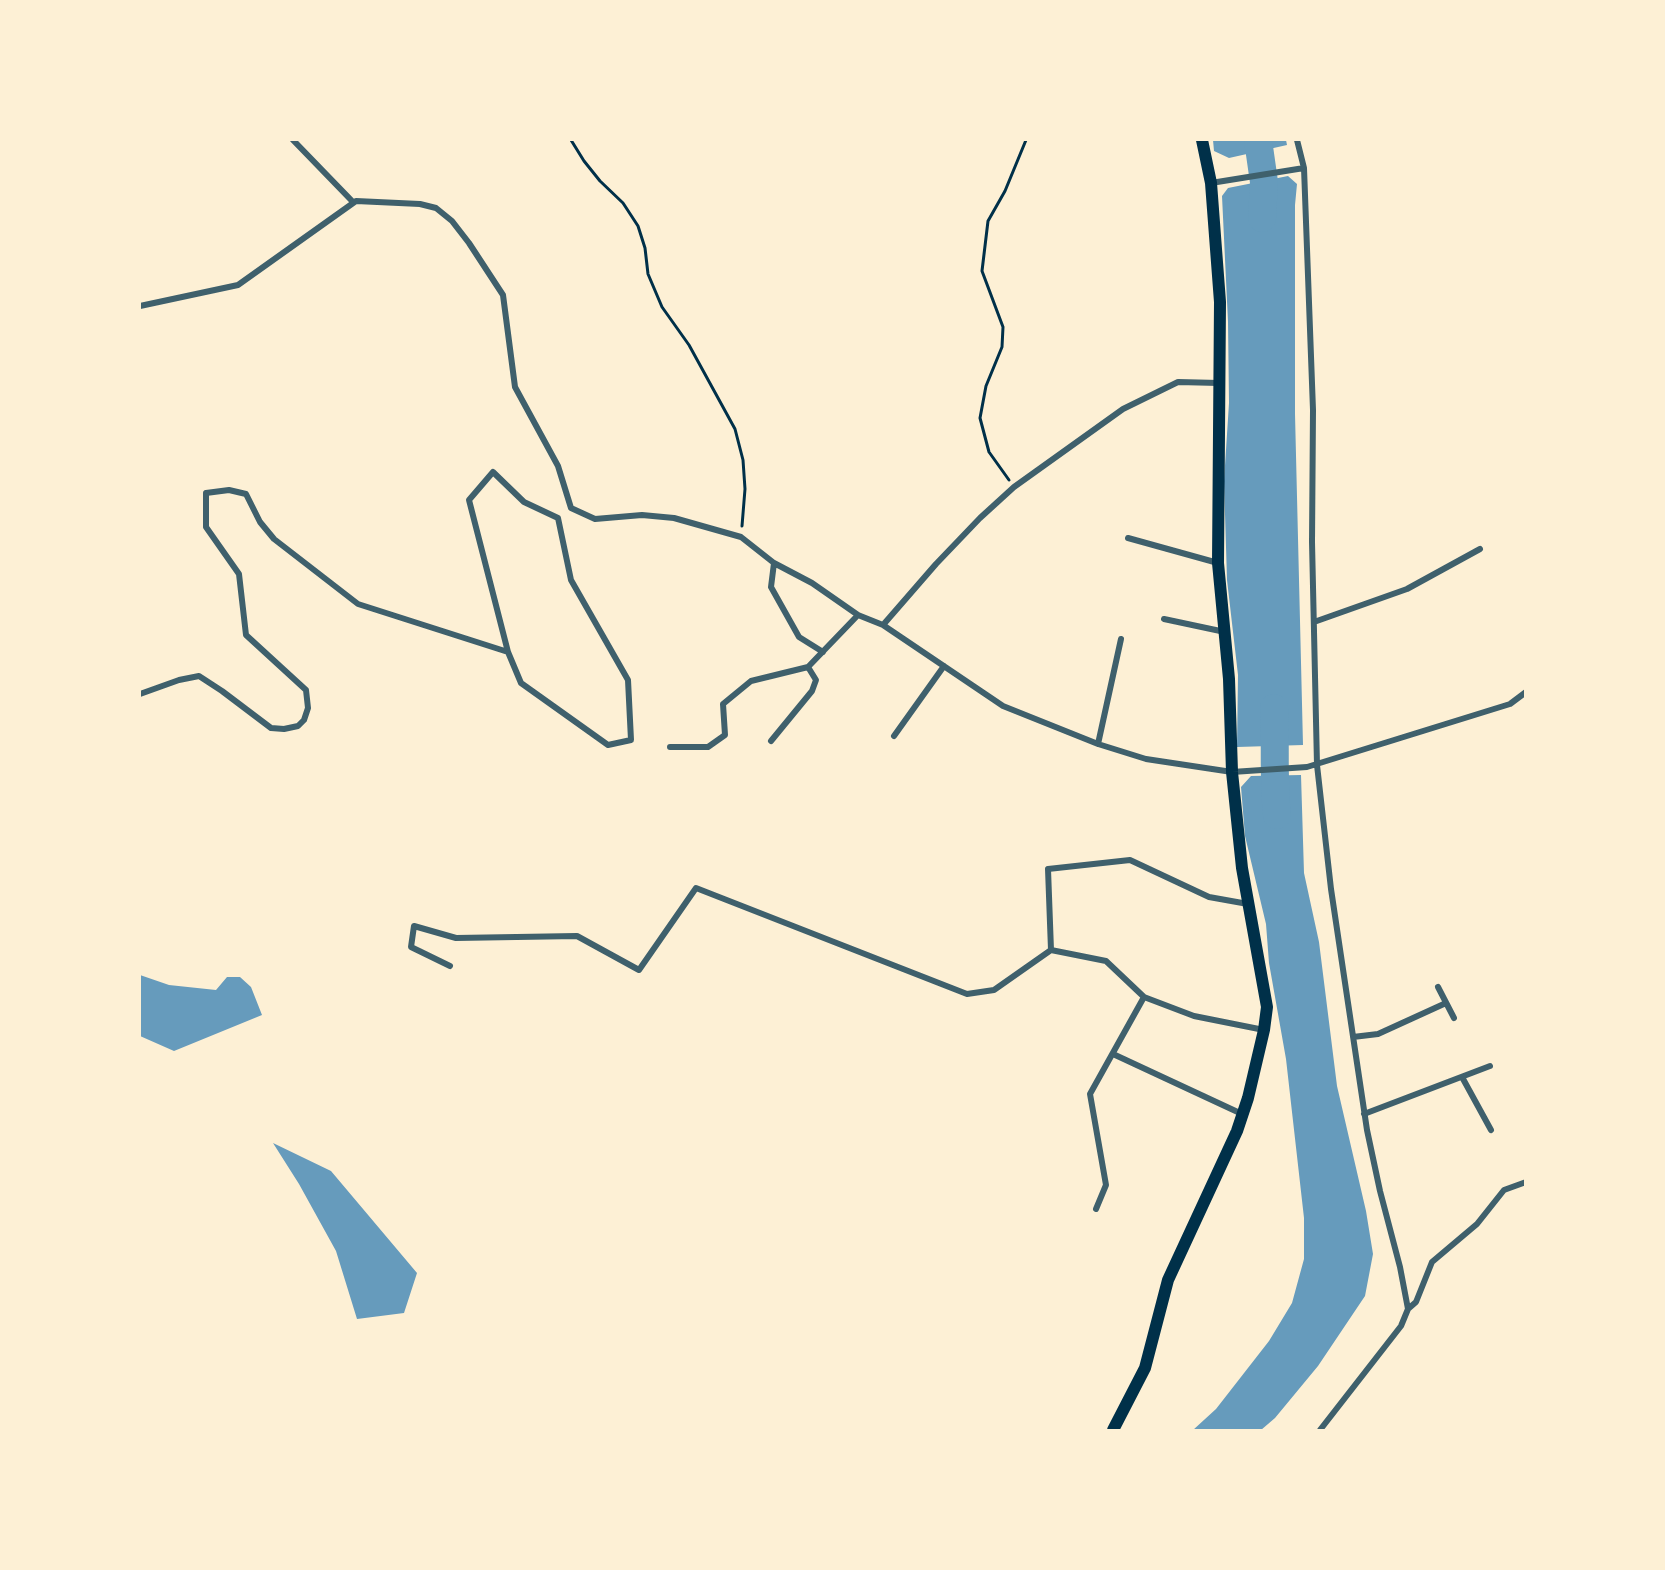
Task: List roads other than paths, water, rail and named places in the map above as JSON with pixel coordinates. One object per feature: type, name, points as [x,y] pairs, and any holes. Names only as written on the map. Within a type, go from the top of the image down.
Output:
[{"type":"main road","points":[[1113,1431],[1145,1368],[1168,1280],[1237,1131],[1264,1030],[1267,1007],[1242,868],[1237,772],[1218,563],[1220,302],[1211,183],[1202,140]]},
{"type":"street","points":[[293,140],[353,202]]},
{"type":"street","points":[[1298,140],[1304,168],[1313,410],[1317,765],[1331,889],[1364,1114],[1408,1309]]},
{"type":"street","points":[[1211,183],[1304,168]]},
{"type":"street","points":[[140,306],[238,285],[356,201],[420,204],[436,208],[452,221],[469,243],[502,295],[515,387],[558,466],[571,508],[595,519],[642,515],[674,518],[741,537],[774,563],[812,583],[858,615],[883,625],[1003,706],[1098,744],[1146,759],[1237,772],[1317,765],[1510,704],[1526,692]]},
{"type":"street","points":[[883,625],[936,564],[980,518],[1014,487],[1123,409],[1178,382],[1219,383]]},
{"type":"street","points":[[494,472],[524,502],[558,518],[571,580],[628,681],[631,740],[608,745],[521,682],[508,652],[469,500],[494,472]]},
{"type":"street","points":[[140,694],[179,680],[199,676],[271,728],[284,729],[298,726],[304,720],[308,708],[306,690],[246,634],[239,573],[206,527],[206,493],[229,490],[246,494],[260,522],[274,538],[358,604],[508,652]]},
{"type":"street","points":[[558,518],[571,508]]},
{"type":"street","points":[[1128,538],[1218,563]]},
{"type":"street","points":[[1314,622],[1407,589],[1480,549]]},
{"type":"street","points":[[774,563],[771,587],[799,637],[823,652]]},
{"type":"street","points":[[670,747],[708,747],[724,735],[723,705],[751,681],[808,667],[858,615]]},
{"type":"street","points":[[1164,620],[1225,632]]},
{"type":"street","points":[[1098,744],[1121,639]]},
{"type":"street","points":[[894,736],[944,666]]},
{"type":"street","points":[[771,741],[812,691],[816,680],[808,667]]},
{"type":"street","points":[[1051,950],[1048,869],[1130,860],[1209,897],[1249,904]]},
{"type":"street","points":[[450,966],[411,947],[414,926],[456,938],[577,936],[639,970],[696,888],[967,994],[994,990],[1051,950],[1106,961],[1144,997],[1194,1016],[1264,1030]]},
{"type":"street","points":[[1438,987],[1454,1018]]},
{"type":"street","points":[[1096,1209],[1106,1185],[1090,1094],[1144,997]]},
{"type":"street","points":[[1353,1037],[1378,1034],[1446,1003]]},
{"type":"street","points":[[1113,1054],[1243,1114]]},
{"type":"street","points":[[1364,1114],[1490,1066]]},
{"type":"street","points":[[1462,1077],[1491,1130]]},
{"type":"street","points":[[1320,1431],[1401,1326],[1408,1309],[1416,1302],[1432,1262],[1477,1224],[1504,1190],[1526,1182]]},
{"type":"water","points":[[1213,140],[1286,140],[1287,145],[1229,158],[1214,151]]},
{"type":"water","points":[[1288,176],[1297,184],[1295,205],[1295,414],[1303,745],[1237,747],[1238,675],[1227,580],[1224,481],[1229,403],[1222,196],[1228,188]]},
{"type":"water","points":[[1301,775],[1304,873],[1319,942],[1337,1086],[1366,1211],[1373,1254],[1365,1296],[1318,1366],[1275,1418],[1261,1430],[1193,1430],[1216,1409],[1269,1341],[1292,1303],[1304,1259],[1304,1218],[1286,1059],[1269,963],[1266,924],[1245,836],[1241,787],[1251,776]]},
{"type":"water","points":[[140,975],[169,985],[216,990],[227,977],[240,977],[251,987],[262,1015],[174,1051],[140,1036]]},
{"type":"water","points":[[273,1143],[331,1171],[417,1273],[404,1313],[357,1319],[336,1251]]},
{"type":"waterway","points":[[1258,140],[1264,182],[1262,218]]},
{"type":"waterway","points":[[1274,708],[1277,815]]}]
